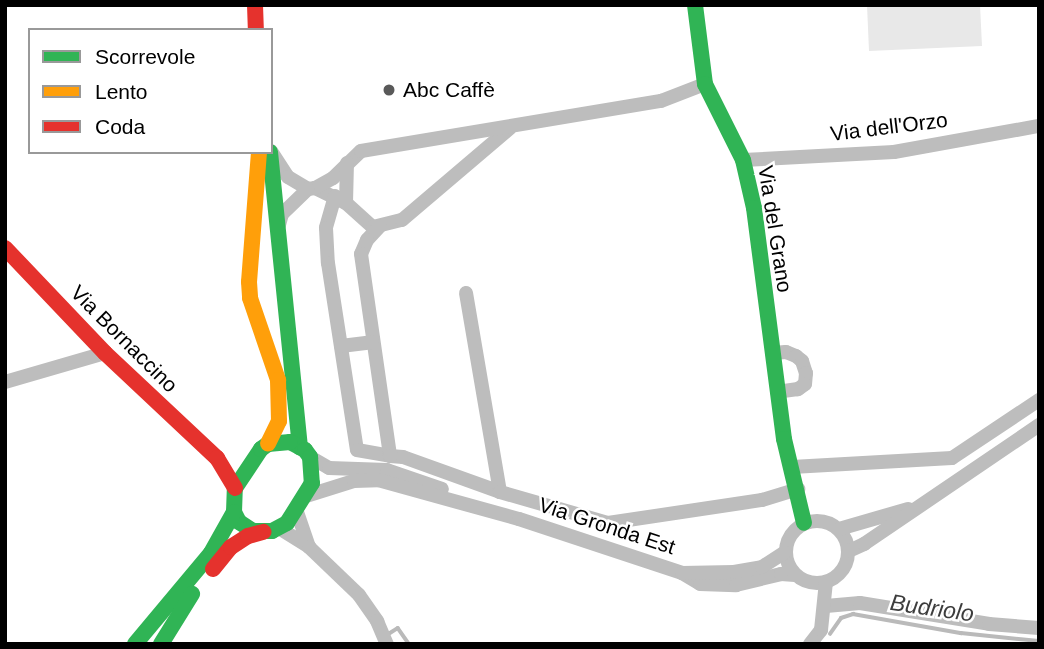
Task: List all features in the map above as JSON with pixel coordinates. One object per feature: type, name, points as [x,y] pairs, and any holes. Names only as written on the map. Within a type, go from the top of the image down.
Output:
[{"type":"main road","points":[[255,5],[256,28]]},
{"type":"main road","name":"Via del Grano","points":[[695,5],[705,84],[743,160],[754,208],[784,439],[811,522]]},
{"type":"main road","points":[[135,644],[211,553],[234,512],[235,488],[250,462],[268,444],[279,421],[278,380],[250,298],[259,154]]},
{"type":"main road","points":[[161,644],[184,603],[232,547],[248,536],[287,523],[312,483],[305,452],[277,229],[271,154]]},
{"type":"main road","name":"Via Bornaccino","points":[[5,248],[106,353],[217,458],[235,488]]},
{"type":"main road","points":[[268,444],[290,443],[305,452]]},
{"type":"main road","points":[[217,458],[225,463],[250,462]]},
{"type":"main road","points":[[234,512],[245,527],[271,530]]},
{"type":"street","points":[[277,229],[282,214],[312,188],[333,178],[361,151],[660,101],[705,84]]},
{"type":"street","name":"Via dell'Orzo","points":[[743,160],[894,152],[1039,127]]},
{"type":"street","points":[[272,154],[288,177],[340,200],[373,227],[402,220],[510,128]]},
{"type":"street","points":[[347,163],[340,200],[326,228],[357,450],[403,457],[500,492],[608,523],[762,500],[799,491]]},
{"type":"street","points":[[380,226],[367,240],[361,254],[390,456]]},
{"type":"street","points":[[466,293],[500,492]]},
{"type":"street","points":[[341,346],[372,342]]},
{"type":"street","points":[[772,353],[786,352],[796,356],[802,361],[806,373],[805,384],[798,389],[777,392]]},
{"type":"street","points":[[5,382],[106,353]]},
{"type":"street","points":[[792,467],[952,458],[1039,400]]},
{"type":"street","points":[[816,642],[826,606],[826,582],[843,570],[849,551],[1039,425]]},
{"type":"street","name":"Via Gronda Est","points":[[305,452],[329,468],[344,471],[387,470],[405,474],[519,519]]},
{"type":"street","name":"Via Gronda Est","points":[[306,496],[354,481],[378,480],[519,519],[682,573],[700,584],[724,585],[795,575],[810,583],[826,582]]},
{"type":"street","points":[[811,522],[839,529],[922,505]]},
{"type":"street","points":[[296,509],[309,547]]},
{"type":"street","name":"Via Gronda Est","points":[[682,573],[734,572],[762,567],[785,552],[790,535],[811,522]]},
{"type":"street","points":[[839,529],[849,551]]},
{"type":"street","points":[[271,530],[309,547],[359,595],[377,621],[387,644]]},
{"type":"street","points":[[785,552],[795,575]]},
{"type":"street","points":[[826,606],[860,603],[989,624],[1039,628]]},
{"type":"shaded area","points":[[867,5],[980,5],[982,46],[869,51]]},
{"type":"waterway","name":"Budriolo","points":[[830,634],[841,618],[853,614],[961,633],[1039,641]]},
{"type":"waterway","name":"Budriolo","points":[[390,633],[398,628],[409,644]]},
{"type":"traffic: fast","points":[[695,5],[705,84],[743,160],[754,208],[784,439],[804,523]]},
{"type":"traffic: fast","points":[[270,154],[300,447]]},
{"type":"traffic: fast","points":[[290,442],[305,450],[310,457],[312,483],[287,523],[272,531],[253,531],[239,522],[234,512],[235,488],[261,449],[268,444],[290,442]]},
{"type":"traffic: fast","points":[[135,644],[211,553],[234,512]]},
{"type":"traffic: fast","points":[[161,644],[192,594]]},
{"type":"traffic: slow","points":[[259,154],[249,282],[250,298],[278,380],[279,421],[268,444]]},
{"type":"traffic: jam","points":[[255,5],[256,28]]},
{"type":"traffic: jam","points":[[5,248],[105,353],[217,458],[235,488]]},
{"type":"traffic: jam","points":[[213,569],[231,547],[248,536],[263,532]]},
{"type":"place","name":"Abc Caffè","points":[[389,90]]}]
